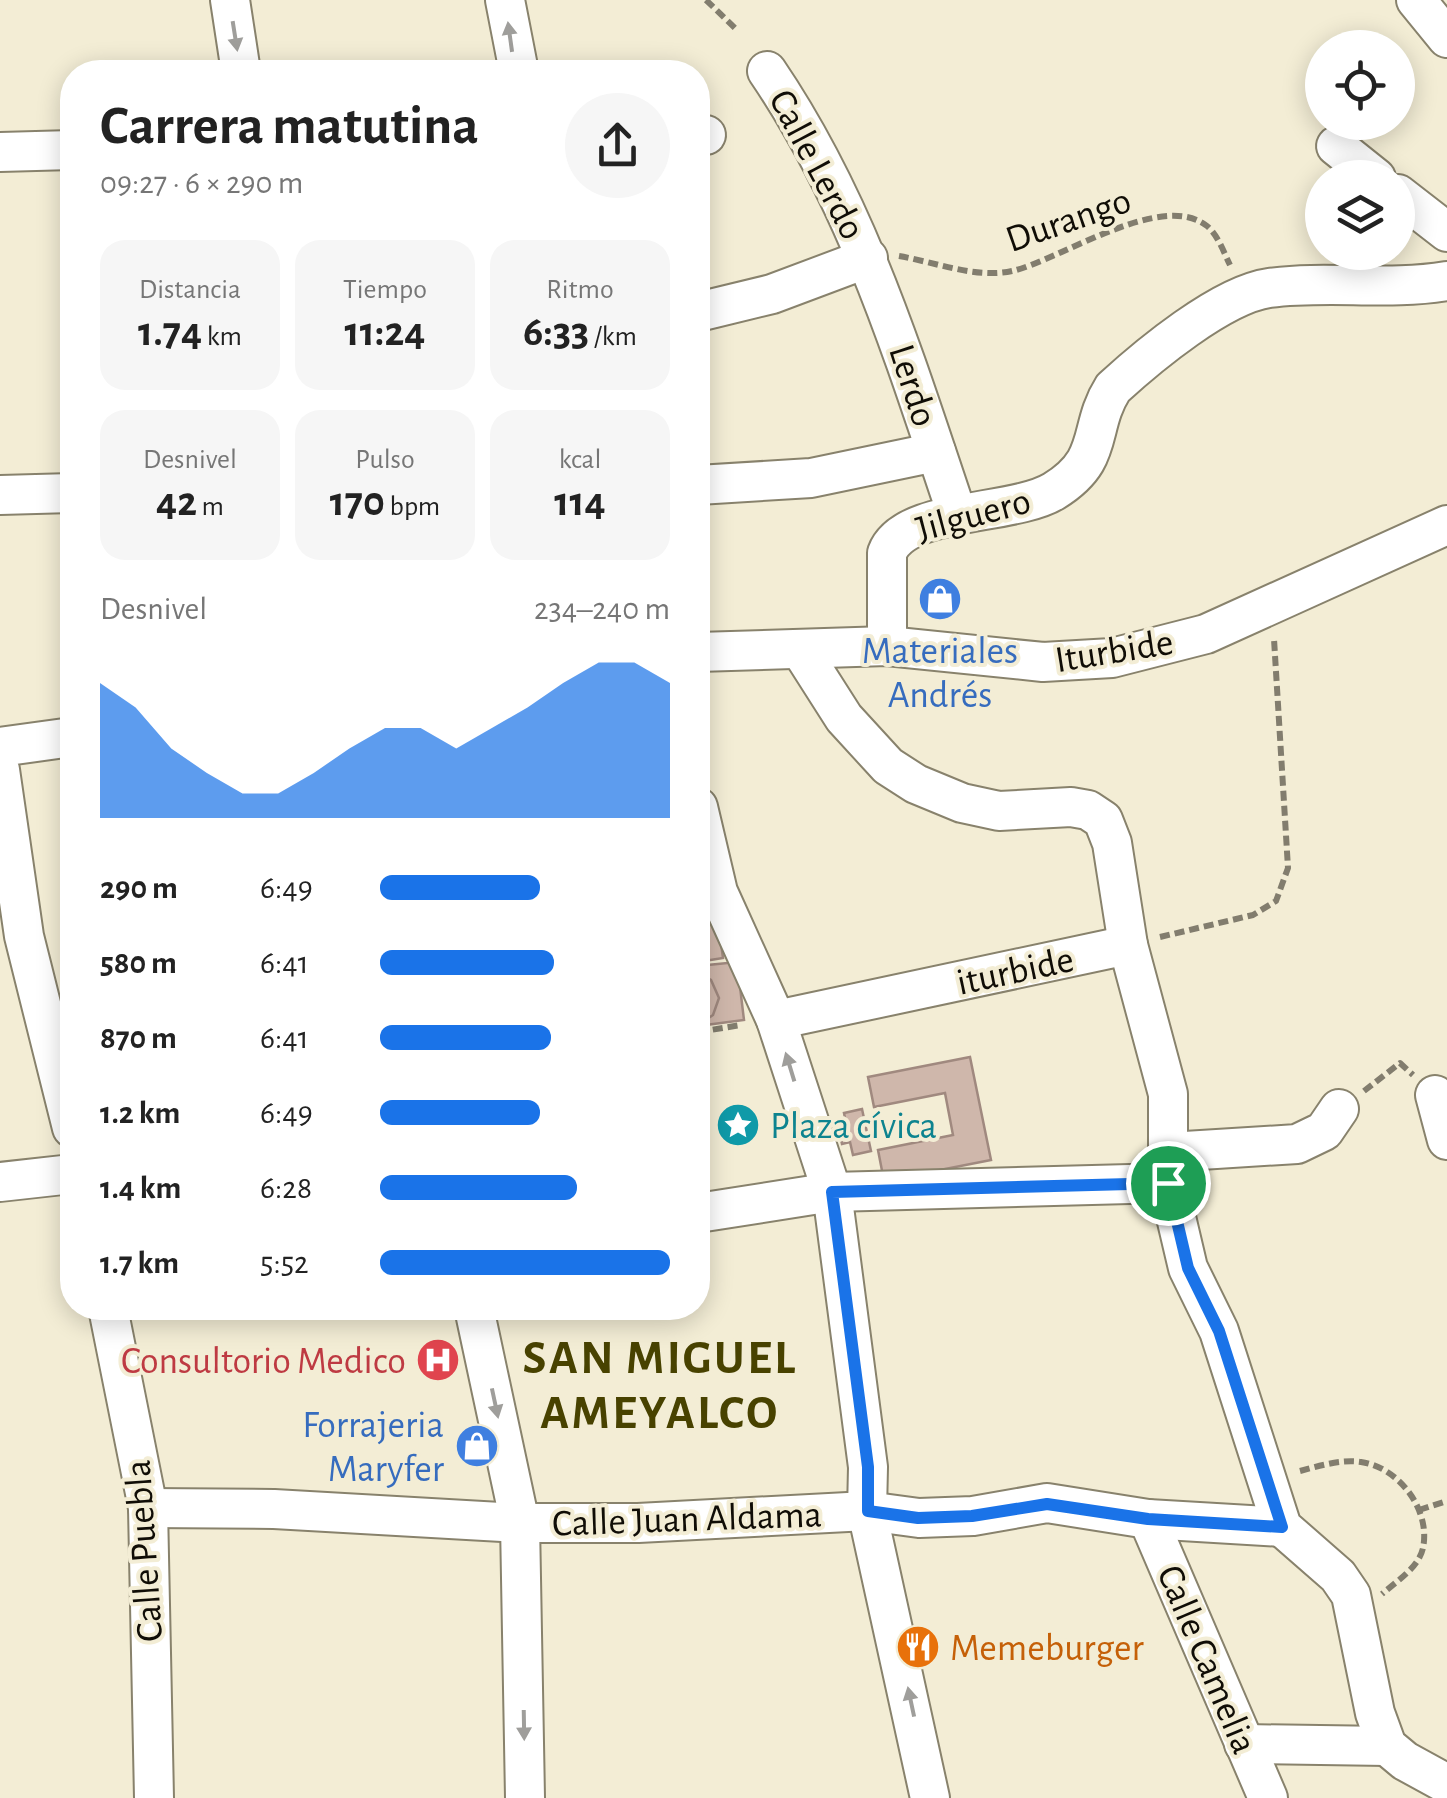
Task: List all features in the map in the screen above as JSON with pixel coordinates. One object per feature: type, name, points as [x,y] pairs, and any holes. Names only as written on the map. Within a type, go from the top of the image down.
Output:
[{"type":"street","points":[[230,0],[239,60]]},
{"type":"street","points":[[505,0],[517,60]]},
{"type":"street","points":[[1416,0],[1447,38]]},
{"type":"street","name":"Calle Lerdo","points":[[766,71],[810,135],[868,258]]},
{"type":"street","points":[[1336,146],[1354,160]]},
{"type":"street","points":[[0,152],[60,150]]},
{"type":"street","points":[[1415,207],[1447,232]]},
{"type":"street","points":[[710,309],[772,294],[868,258]]},
{"type":"street","name":"Lerdo","points":[[868,258],[958,514]]},
{"type":"street","points":[[1244,294],[1269,288],[1414,287],[1447,281]]},
{"type":"street","name":"Jilguero","points":[[887,646],[887,553],[891,542],[902,532],[958,514],[1024,505],[1054,490],[1084,466],[1097,441],[1105,402],[1126,376],[1244,294]]},
{"type":"street","points":[[710,484],[810,478],[936,452]]},
{"type":"street","points":[[0,495],[60,493]]},
{"type":"street","name":"Iturbide","points":[[710,652],[887,646],[1043,662],[1112,658],[1206,634],[1271,608],[1447,525]]},
{"type":"street","points":[[800,648],[844,718],[888,766],[916,784],[962,803],[1000,811],[1071,807],[1088,810],[1103,820],[1112,843],[1128,945],[1168,1094],[1168,1167],[1188,1268],[1219,1331],[1282,1527],[1338,1576],[1359,1615],[1365,1668],[1387,1746],[1405,1761],[1447,1784]]},
{"type":"street","points":[[0,747],[60,740]]},
{"type":"street","points":[[0,770],[24,936],[60,1080]]},
{"type":"street","points":[[710,897],[776,1020],[832,1192],[868,1467],[868,1511],[930,1798]]},
{"type":"street","name":"iturbide","points":[[776,1020],[1128,945]]},
{"type":"street","points":[[1435,1095],[1447,1140]]},
{"type":"street","points":[[710,1211],[832,1192],[1168,1167],[1296,1144],[1324,1131],[1339,1109]]},
{"type":"street","points":[[0,1182],[60,1175]]},
{"type":"street","name":"Calle Puebla","points":[[110,1320],[148,1508],[154,1798]]},
{"type":"street","points":[[477,1320],[520,1523],[525,1798]]},
{"type":"street","name":"Calle Juan Aldama","points":[[148,1508],[274,1509],[520,1523],[638,1523],[868,1511],[918,1518],[972,1516],[1047,1504],[1148,1519],[1282,1527]]},
{"type":"street","name":"Calle Camelia","points":[[1148,1519],[1268,1798]]},
{"type":"street","points":[[1244,1744],[1387,1746]]},
{"type":"path","points":[[706,0],[736,28]]},
{"type":"path","name":"Durango","points":[[868,258],[898,256],[980,272],[1010,272],[1128,225],[1184,216],[1206,226],[1244,294]]},
{"type":"path","points":[[1128,945],[1253,915],[1276,901],[1288,868],[1271,608]]},
{"type":"path","points":[[1339,1109],[1400,1064],[1435,1095]]},
{"type":"path","points":[[1265,1480],[1358,1461],[1382,1467],[1402,1483],[1419,1510],[1423,1550],[1413,1567],[1359,1615]]},
{"type":"path","points":[[1419,1510],[1447,1501]]},
{"type":"building","points":[[716,906],[723,958],[710,960],[710,907]]},
{"type":"building","points":[[737,962],[744,1020],[710,1024],[710,965]]},
{"type":"building","points":[[710,979],[719,998],[710,1017]]},
{"type":"building","points":[[970,1057],[991,1160],[884,1181],[878,1150],[953,1135],[945,1093],[874,1107],[868,1077]]},
{"type":"building","points":[[862,1109],[871,1151],[853,1155],[850,1142],[842,1144],[839,1130],[847,1128],[844,1113]]},
{"type":"place","name":"Materiales Andrés","points":[[940,599]]},
{"type":"place","name":"Plaza cívica","points":[[738,1125]]},
{"type":"place","name":"Consultorio Medico","points":[[438,1360]]},
{"type":"place","name":"Forrajeria Maryfer","points":[[477,1446]]},
{"type":"place","name":"Memeburger","points":[[918,1647]]},
{"type":"district","name":"SAN MIGUEL AMEYALCO","points":[[660,1384]]},
{"type":"route","points":[[1168,1183],[1188,1268],[1219,1331],[1282,1527],[1148,1519],[1047,1504],[972,1516],[918,1518],[868,1511],[868,1467],[832,1192],[1168,1183]]}]
